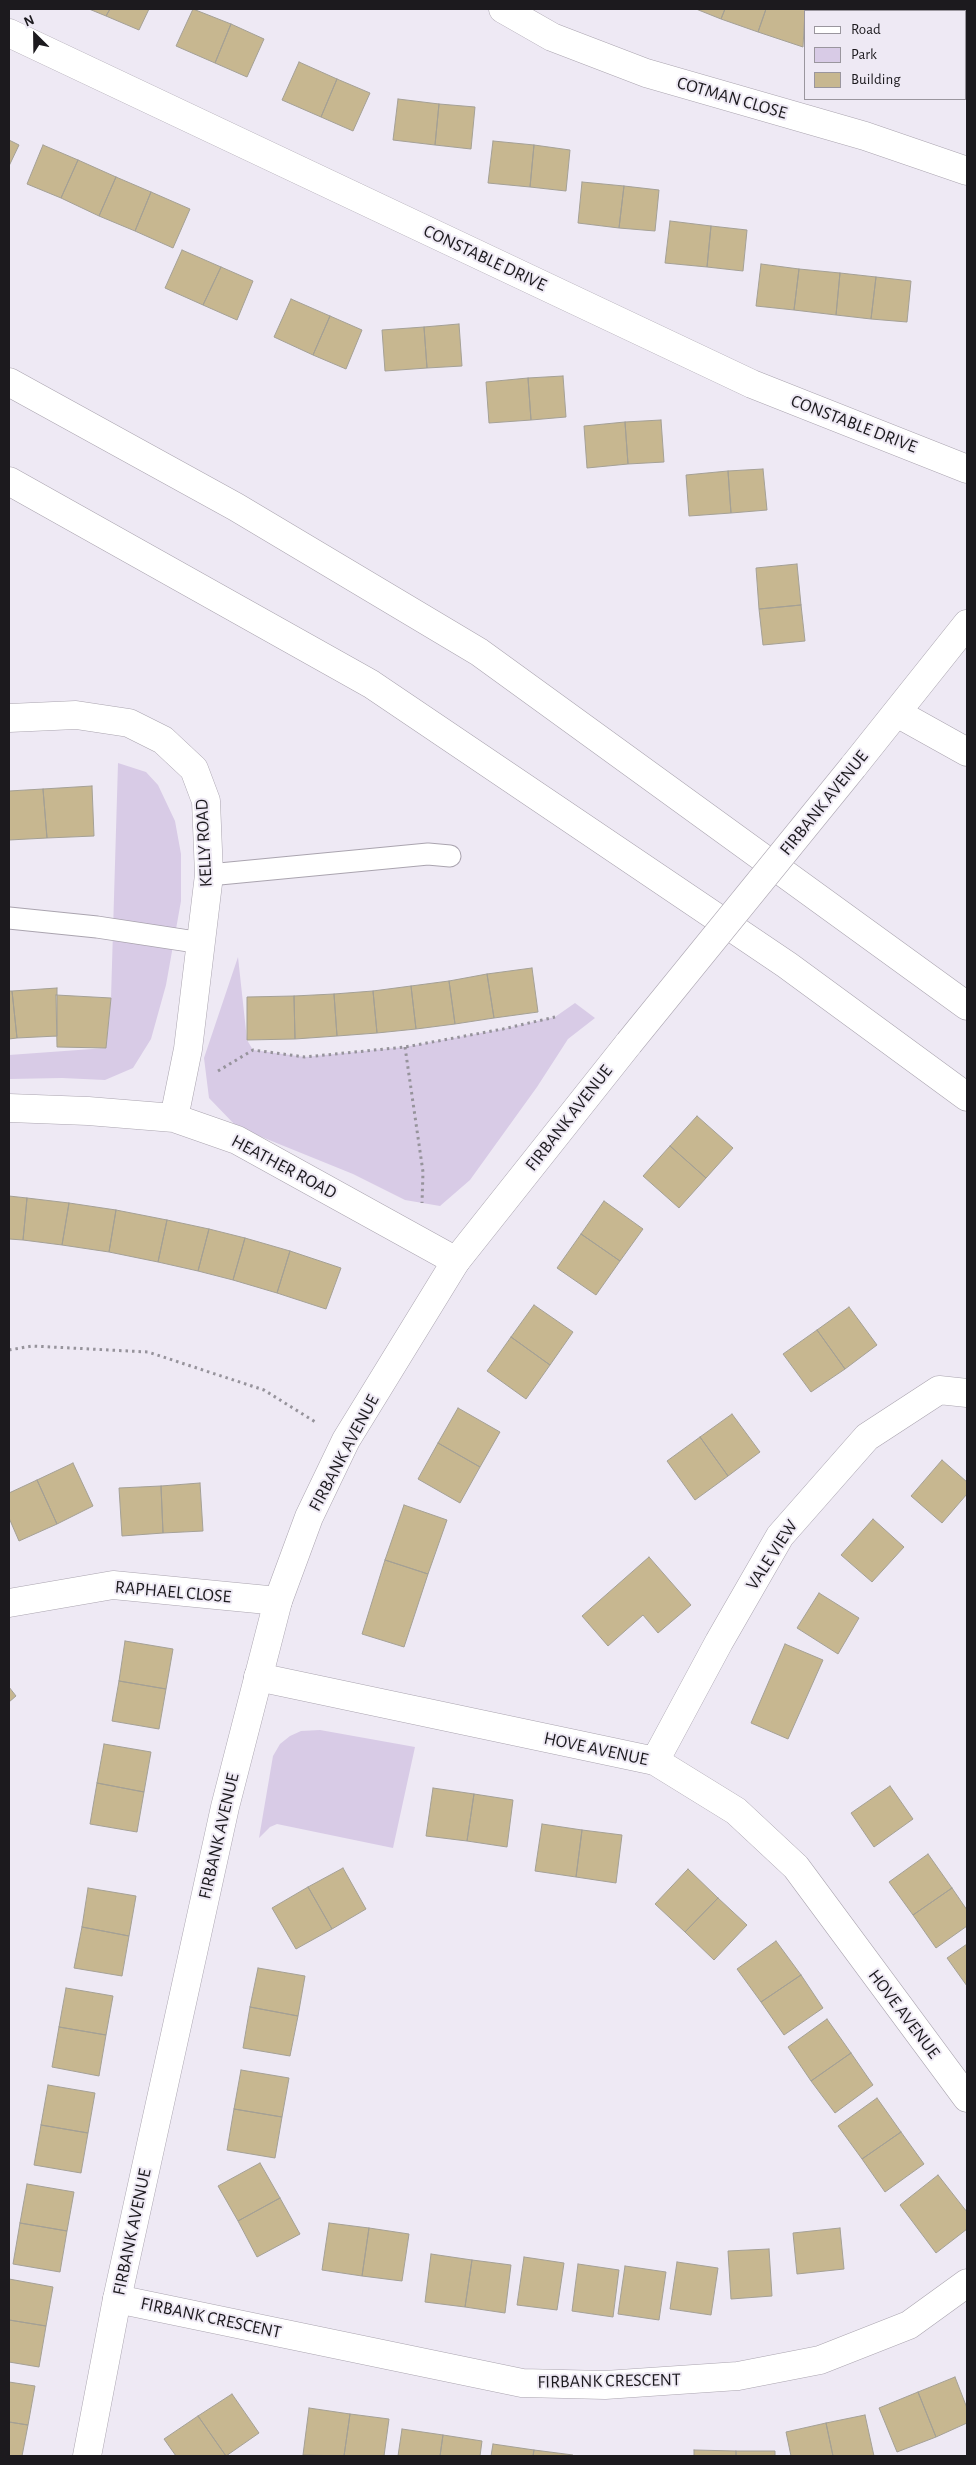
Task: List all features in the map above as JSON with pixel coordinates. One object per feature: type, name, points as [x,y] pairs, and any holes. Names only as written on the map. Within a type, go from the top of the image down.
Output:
[{"type":"main road","name":"COTMAN CLOSE","points":[[503,9],[552,36],[646,73],[865,136],[967,171]]},
{"type":"main road","name":"CONSTABLE DRIVE","points":[[9,33],[752,384],[967,469]]},
{"type":"main road","points":[[9,382],[236,507],[479,652],[967,1006]]},
{"type":"main road","points":[[9,481],[371,684],[787,964],[967,1097]]},
{"type":"main road","name":"FIRBANK AVENUE","points":[[87,2456],[117,2299],[224,1807],[278,1601],[309,1517],[346,1440],[456,1261],[967,624]]},
{"type":"main road","points":[[897,712],[967,752]]},
{"type":"main road","name":"KELLY ROAD","points":[[9,718],[76,714],[129,723],[163,740],[194,769],[206,801],[209,875],[188,1049],[177,1106]]},
{"type":"main road","name":"HEATHER ROAD","points":[[9,1108],[88,1111],[177,1106],[456,1261]]},
{"type":"main road","name":"VALE VIEW","points":[[655,1760],[719,1642],[780,1536],[867,1437],[939,1390],[967,1393]]},
{"type":"main road","name":"RAPHAEL CLOSE","points":[[9,1603],[113,1586],[278,1601]]},
{"type":"main road","name":"HOVE AVENUE","points":[[258,1677],[655,1760],[736,1811],[796,1867],[967,2098]]},
{"type":"main road","name":"FIRBANK CRESCENT","points":[[117,2299],[522,2383],[605,2385],[738,2376],[820,2360],[909,2325],[967,2283]]},
{"type":"lane","points":[[209,875],[428,854],[450,856]]},
{"type":"lane","points":[[9,918],[98,927],[202,943]]},
{"type":"path","points":[[177,1106],[253,1050],[305,1057],[405,1047],[555,1017]]},
{"type":"path","points":[[405,1047],[423,1172],[420,1241]]},
{"type":"path","points":[[9,1350],[32,1346],[148,1352],[264,1390],[346,1440]]},
{"type":"green space","points":[[118,763],[146,772],[158,785],[175,821],[181,854],[181,901],[166,985],[151,1039],[133,1068],[105,1080],[62,1078],[9,1079],[9,1055],[106,1048],[111,998]]},
{"type":"green space","points":[[238,957],[247,1040],[253,1050],[305,1057],[405,1047],[503,1029],[555,1017],[575,1003],[595,1018],[568,1039],[537,1087],[470,1180],[440,1206],[405,1200],[353,1174],[237,1127],[209,1098],[204,1058]]},
{"type":"green space","points":[[320,1730],[415,1747],[393,1848],[277,1824],[270,1827],[259,1838],[273,1756],[280,1744],[290,1736],[301,1731]]},
{"type":"building","points":[[89,9],[110,9],[106,16]]},
{"type":"building","points":[[110,9],[149,9],[139,30],[106,16]]},
{"type":"building","points":[[193,9],[231,24],[215,63],[176,46]]},
{"type":"building","points":[[696,9],[725,9],[721,19]]},
{"type":"building","points":[[725,9],[766,9],[758,32],[721,19]]},
{"type":"building","points":[[766,9],[815,9],[804,10],[803,47],[758,32]]},
{"type":"building","points":[[231,24],[264,39],[247,77],[215,63]]},
{"type":"building","points":[[966,42],[967,42],[966,86]]},
{"type":"building","points":[[299,62],[337,79],[321,117],[282,100]]},
{"type":"building","points":[[337,79],[370,93],[353,131],[321,117]]},
{"type":"building","points":[[398,99],[439,104],[435,145],[393,140]]},
{"type":"building","points":[[439,104],[475,107],[471,149],[435,145]]},
{"type":"building","points":[[9,140],[19,145],[9,166]]},
{"type":"building","points":[[493,141],[534,145],[530,187],[488,183]]},
{"type":"building","points":[[43,145],[78,160],[61,198],[27,184]]},
{"type":"building","points":[[534,145],[570,150],[566,191],[530,187]]},
{"type":"building","points":[[78,160],[116,177],[99,216],[61,198]]},
{"type":"building","points":[[116,177],[151,192],[135,231],[99,216]]},
{"type":"building","points":[[582,182],[624,186],[619,228],[578,223]]},
{"type":"building","points":[[624,186],[659,190],[655,231],[619,228]]},
{"type":"building","points":[[151,192],[190,209],[173,248],[135,231]]},
{"type":"building","points":[[670,221],[711,226],[707,267],[665,263]]},
{"type":"building","points":[[711,226],[747,230],[743,271],[707,267]]},
{"type":"building","points":[[182,250],[221,267],[203,305],[165,288]]},
{"type":"building","points":[[761,264],[799,269],[794,310],[756,306]]},
{"type":"building","points":[[221,267],[253,281],[237,320],[203,305]]},
{"type":"building","points":[[799,269],[840,273],[836,315],[794,310]]},
{"type":"building","points":[[840,273],[876,277],[871,319],[836,315]]},
{"type":"building","points":[[876,277],[911,281],[907,322],[871,319]]},
{"type":"building","points":[[291,299],[330,316],[313,355],[274,337]]},
{"type":"building","points":[[330,316],[362,330],[346,369],[313,355]]},
{"type":"building","points":[[459,324],[462,366],[427,368],[424,327]]},
{"type":"building","points":[[424,327],[427,368],[385,371],[382,330]]},
{"type":"building","points":[[563,376],[566,417],[531,420],[528,378]]},
{"type":"building","points":[[528,378],[531,420],[489,423],[486,382]]},
{"type":"building","points":[[661,420],[664,462],[628,464],[625,422]]},
{"type":"building","points":[[625,422],[628,464],[587,468],[584,426]]},
{"type":"building","points":[[763,469],[767,510],[731,513],[728,471]]},
{"type":"building","points":[[728,471],[731,513],[689,516],[686,475]]},
{"type":"building","points":[[797,564],[801,605],[759,609],[756,568]]},
{"type":"building","points":[[801,605],[805,641],[763,645],[759,609]]},
{"type":"building","points":[[92,786],[94,836],[47,838],[43,789]]},
{"type":"building","points":[[43,789],[47,838],[9,840],[9,791]]},
{"type":"building","points":[[532,968],[538,1012],[494,1018],[487,974]]},
{"type":"building","points":[[487,974],[494,1018],[455,1024],[449,981]]},
{"type":"building","points":[[449,981],[455,1024],[416,1029],[411,986]]},
{"type":"building","points":[[411,986],[416,1029],[377,1033],[373,991]]},
{"type":"building","points":[[57,988],[57,1036],[17,1038],[12,991]]},
{"type":"building","points":[[9,991],[12,991],[17,1038],[9,1039]]},
{"type":"building","points":[[373,991],[377,1033],[337,1036],[334,994]]},
{"type":"building","points":[[334,994],[337,1036],[295,1039],[294,996]]},
{"type":"building","points":[[56,995],[111,998],[106,1048],[57,1047]]},
{"type":"building","points":[[294,996],[295,1039],[247,1040],[247,997]]},
{"type":"building","points":[[697,1116],[733,1148],[706,1178],[670,1146]]},
{"type":"building","points":[[670,1146],[706,1178],[679,1208],[643,1176]]},
{"type":"building","points":[[9,1196],[27,1198],[23,1240],[9,1239]]},
{"type":"building","points":[[27,1198],[69,1203],[62,1245],[23,1240]]},
{"type":"building","points":[[604,1201],[643,1229],[620,1261],[581,1234]]},
{"type":"building","points":[[69,1203],[116,1210],[109,1252],[62,1245]]},
{"type":"building","points":[[116,1210],[167,1220],[158,1262],[109,1252]]},
{"type":"building","points":[[167,1220],[209,1229],[198,1271],[158,1262]]},
{"type":"building","points":[[209,1229],[245,1238],[233,1280],[198,1271]]},
{"type":"building","points":[[581,1234],[620,1261],[596,1295],[557,1268]]},
{"type":"building","points":[[245,1238],[290,1251],[277,1293],[233,1280]]},
{"type":"building","points":[[290,1251],[341,1268],[326,1309],[277,1293]]},
{"type":"building","points":[[534,1305],[573,1332],[550,1365],[511,1337]]},
{"type":"building","points":[[849,1307],[877,1345],[845,1369],[817,1330]]},
{"type":"building","points":[[817,1330],[845,1369],[811,1392],[783,1354]]},
{"type":"building","points":[[511,1337],[550,1365],[526,1399],[487,1371]]},
{"type":"building","points":[[458,1408],[500,1432],[480,1467],[438,1443]]},
{"type":"building","points":[[732,1414],[760,1452],[728,1476],[700,1437]]},
{"type":"building","points":[[700,1437],[728,1476],[695,1500],[667,1461]]},
{"type":"building","points":[[438,1443],[480,1467],[460,1503],[418,1479]]},
{"type":"building","points":[[942,1460],[967,1482],[967,1494],[942,1523],[911,1496]]},
{"type":"building","points":[[73,1463],[93,1506],[57,1524],[37,1480]]},
{"type":"building","points":[[37,1480],[57,1524],[19,1541],[9,1518],[9,1493]]},
{"type":"building","points":[[200,1483],[203,1531],[163,1533],[161,1486]]},
{"type":"building","points":[[161,1486],[163,1533],[122,1536],[119,1488]]},
{"type":"building","points":[[404,1505],[447,1520],[428,1574],[385,1560]]},
{"type":"building","points":[[873,1519],[904,1547],[872,1582],[841,1555]]},
{"type":"building","points":[[649,1557],[691,1605],[658,1633],[643,1615],[608,1646],[582,1616]]},
{"type":"building","points":[[385,1560],[428,1574],[404,1647],[362,1634]]},
{"type":"building","points":[[819,1593],[859,1618],[838,1654],[797,1628]]},
{"type":"building","points":[[125,1641],[173,1649],[166,1689],[119,1681]]},
{"type":"building","points":[[785,1644],[823,1660],[788,1739],[751,1723]]},
{"type":"building","points":[[119,1681],[166,1689],[159,1729],[112,1721]]},
{"type":"building","points":[[9,1687],[16,1696],[9,1702]]},
{"type":"building","points":[[104,1744],[151,1752],[144,1792],[97,1783]]},
{"type":"building","points":[[97,1783],[144,1792],[137,1832],[90,1824]]},
{"type":"building","points":[[890,1786],[913,1819],[874,1847],[851,1813]]},
{"type":"building","points":[[433,1788],[474,1794],[467,1841],[426,1836]]},
{"type":"building","points":[[474,1794],[513,1800],[507,1847],[467,1841]]},
{"type":"building","points":[[542,1824],[582,1830],[576,1877],[535,1871]]},
{"type":"building","points":[[582,1830],[622,1835],[616,1883],[576,1877]]},
{"type":"building","points":[[928,1854],[952,1888],[913,1915],[889,1882]]},
{"type":"building","points":[[343,1868],[366,1909],[332,1929],[308,1887]]},
{"type":"building","points":[[688,1869],[718,1898],[685,1932],[655,1904]]},
{"type":"building","points":[[308,1887],[332,1929],[296,1949],[272,1908]]},
{"type":"building","points":[[88,1888],[136,1896],[129,1936],[82,1927]]},
{"type":"building","points":[[952,1888],[967,1910],[967,1926],[936,1948],[913,1915]]},
{"type":"building","points":[[718,1898],[747,1925],[714,1960],[685,1932]]},
{"type":"building","points":[[82,1927],[129,1936],[122,1976],[74,1968]]},
{"type":"building","points":[[776,1941],[801,1975],[761,2002],[737,1969]]},
{"type":"building","points":[[967,1944],[967,1986],[947,1958]]},
{"type":"building","points":[[258,1968],[305,1976],[298,2016],[250,2007]]},
{"type":"building","points":[[801,1975],[823,2008],[784,2035],[761,2002]]},
{"type":"building","points":[[66,1988],[113,1996],[106,2035],[59,2027]]},
{"type":"building","points":[[250,2007],[298,2016],[290,2056],[243,2048]]},
{"type":"building","points":[[827,2019],[851,2053],[811,2081],[788,2047]]},
{"type":"building","points":[[59,2027],[106,2035],[99,2076],[52,2067]]},
{"type":"building","points":[[851,2053],[873,2085],[835,2113],[811,2081]]},
{"type":"building","points":[[241,2070],[289,2078],[282,2117],[234,2109]]},
{"type":"building","points":[[48,2085],[95,2093],[88,2133],[41,2125]]},
{"type":"building","points":[[877,2098],[901,2132],[862,2159],[838,2126]]},
{"type":"building","points":[[234,2109],[282,2117],[275,2158],[227,2150]]},
{"type":"building","points":[[41,2125],[88,2133],[81,2173],[34,2165]]},
{"type":"building","points":[[901,2132],[924,2164],[885,2192],[862,2159]]},
{"type":"building","points":[[260,2163],[280,2198],[238,2221],[218,2186]]},
{"type":"building","points":[[938,2175],[967,2212],[967,2229],[936,2253],[900,2205]]},
{"type":"building","points":[[27,2184],[74,2192],[67,2231],[20,2223]]},
{"type":"building","points":[[280,2198],[300,2234],[257,2257],[238,2221]]},
{"type":"building","points":[[20,2223],[67,2231],[60,2272],[13,2264]]},
{"type":"building","points":[[329,2223],[369,2228],[362,2276],[322,2270]]},
{"type":"building","points":[[369,2228],[409,2234],[402,2281],[362,2276]]},
{"type":"building","points":[[840,2228],[844,2269],[797,2274],[793,2233]]},
{"type":"building","points":[[769,2249],[772,2296],[731,2299],[728,2251]]},
{"type":"building","points":[[431,2254],[472,2260],[465,2307],[425,2302]]},
{"type":"building","points":[[524,2257],[564,2263],[557,2310],[517,2305]]},
{"type":"building","points":[[472,2260],[511,2265],[505,2313],[465,2307]]},
{"type":"building","points":[[677,2262],[718,2268],[711,2315],[670,2309]]},
{"type":"building","points":[[578,2264],[619,2270],[613,2317],[572,2311]]},
{"type":"building","points":[[625,2266],[666,2272],[659,2320],[618,2314]]},
{"type":"building","points":[[9,2279],[53,2287],[46,2326],[9,2320]]},
{"type":"building","points":[[9,2320],[46,2326],[39,2367],[9,2362]]},
{"type":"building","points":[[955,2377],[967,2408],[967,2423],[936,2437],[918,2392]]},
{"type":"building","points":[[9,2382],[35,2386],[28,2425],[9,2422]]},
{"type":"building","points":[[918,2392],[936,2437],[897,2452],[879,2408]]},
{"type":"building","points":[[232,2394],[259,2433],[226,2456],[198,2416]]},
{"type":"building","points":[[309,2408],[350,2414],[344,2456],[303,2455]]},
{"type":"building","points":[[350,2414],[389,2419],[384,2456],[344,2456]]},
{"type":"building","points":[[865,2415],[874,2456],[833,2456],[826,2423]]},
{"type":"building","points":[[198,2416],[226,2456],[176,2456],[164,2439]]},
{"type":"building","points":[[9,2422],[28,2425],[22,2456],[9,2456]]},
{"type":"building","points":[[826,2423],[833,2456],[791,2456],[786,2432]]},
{"type":"building","points":[[402,2429],[443,2435],[440,2456],[398,2456]]},
{"type":"building","points":[[443,2435],[482,2441],[480,2456],[440,2456]]},
{"type":"building","points":[[493,2444],[534,2450],[533,2456],[491,2456]]},
{"type":"building","points":[[534,2450],[573,2455],[573,2456],[533,2456]]},
{"type":"building","points":[[694,2450],[736,2451],[736,2456],[694,2456]]},
{"type":"building","points":[[736,2451],[775,2451],[775,2456],[736,2456]]}]
